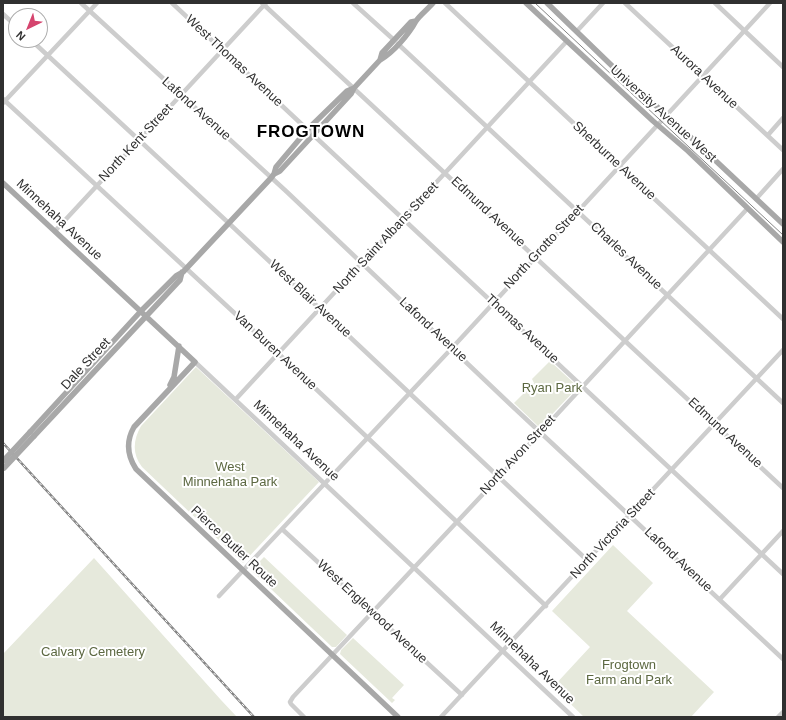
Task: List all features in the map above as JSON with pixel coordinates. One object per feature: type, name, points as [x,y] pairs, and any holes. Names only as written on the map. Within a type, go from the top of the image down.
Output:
[{"type":"main road","name":"Dale Street","points":[[3,469],[140,311],[184,270],[273,176],[280,171],[351,94],[354,88],[380,60],[386,57],[411,22],[416,21],[433,3]]},
{"type":"main road","name":"University Avenue West","points":[[526,3],[705,167],[783,242]]},
{"type":"main road","name":"University Avenue West","points":[[546,3],[577,31],[594,50],[783,224]]},
{"type":"main road","name":"Dale Street","points":[[273,176],[276,167],[308,129],[347,91],[354,88]]},
{"type":"main road","name":"Minnehaha Avenue","points":[[3,183],[195,362]]},
{"type":"main road","name":"Dale Street","points":[[3,461],[32,434],[146,316],[180,280],[184,270]]},
{"type":"main road","points":[[168,389],[174,377],[179,346]]},
{"type":"main road","name":"Pierce Butler Route","points":[[195,362],[138,421],[131,432],[128,443],[131,460],[139,472],[398,717]]},
{"type":"street","name":"Lafond Avenue","points":[[81,3],[180,95],[273,176],[362,263],[783,659]]},
{"type":"street","points":[[4,101],[48,56],[96,3]]},
{"type":"street","name":"West Thomas Avenue","points":[[172,3],[314,134]]},
{"type":"street","name":"Charles Avenue","points":[[353,3],[783,403]]},
{"type":"street","name":"Sherburne Avenue","points":[[445,3],[783,318]]},
{"type":"street","points":[[577,31],[603,3]]},
{"type":"street","name":"Aurora Avenue","points":[[626,3],[783,150]]},
{"type":"street","points":[[715,3],[783,67]]},
{"type":"street","name":"North Grotto Street","points":[[219,596],[409,392],[452,348],[770,3]]},
{"type":"street","name":"North Kent Street","points":[[55,231],[264,4]]},
{"type":"street","name":"Edmund Avenue","points":[[264,4],[783,488]]},
{"type":"street","name":"North Saint Albans Street","points":[[236,399],[567,41]]},
{"type":"street","name":"West Blair Avenue","points":[[40,48],[229,223],[588,561]]},
{"type":"street","name":"Van Buren Avenue","points":[[4,101],[184,270],[278,354],[546,606]]},
{"type":"street","points":[[768,135],[783,118]]},
{"type":"street","name":"Thomas Avenue","points":[[314,134],[783,574]]},
{"type":"street","points":[[756,199],[783,170]]},
{"type":"street","name":"North Avon Street","points":[[304,717],[290,702],[747,208]]},
{"type":"street","name":"North Victoria Street","points":[[441,717],[630,516],[783,350]]},
{"type":"street","name":"Minnehaha Avenue","points":[[195,362],[573,717]]},
{"type":"street","name":"West Englewood Avenue","points":[[282,529],[462,695]]},
{"type":"street","points":[[720,599],[783,531]]},
{"type":"street","points":[[778,717],[783,712]]},
{"type":"green space","name":"Ryan Park","points":[[550,361],[576,385],[577,388],[542,425],[538,426],[514,403],[534,383],[532,379]]},
{"type":"green space","name":"West Minnehaha Park","points":[[196,367],[319,482],[243,563],[142,467],[136,457],[135,442],[141,426]]},
{"type":"green space","name":"Frogtown Farm and Park","points":[[613,545],[653,583],[627,611],[714,692],[691,717],[584,717],[553,687],[590,647],[552,611]]},
{"type":"green space","points":[[264,557],[347,635],[336,647],[332,647],[251,570]]},
{"type":"green space","name":"Calvary Cemetery","points":[[94,558],[237,717],[3,717],[3,654]]},
{"type":"green space","points":[[353,638],[404,685],[392,698],[395,700],[392,703],[340,654],[341,650]]},
{"type":"tram line","points":[[535,3],[783,235]]},
{"type":"railway","points":[[3,443],[254,717]]},
{"type":"district","name":"FROGTOWN","points":[[311,132]]}]
